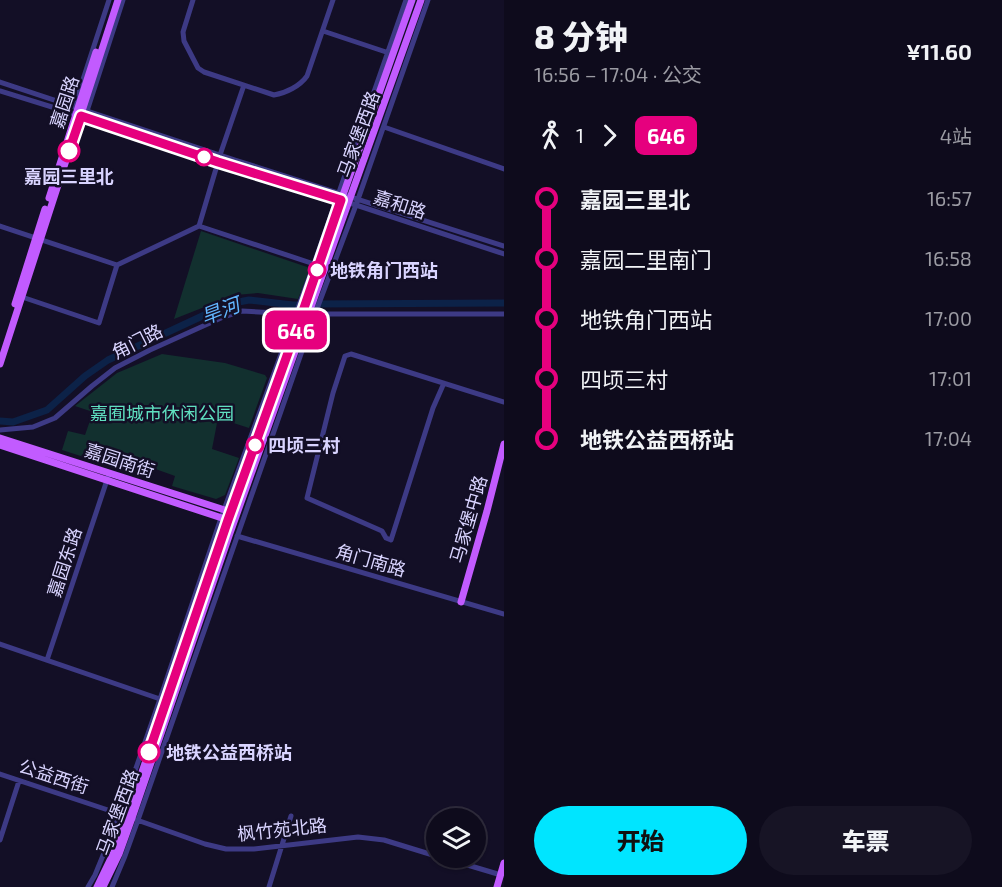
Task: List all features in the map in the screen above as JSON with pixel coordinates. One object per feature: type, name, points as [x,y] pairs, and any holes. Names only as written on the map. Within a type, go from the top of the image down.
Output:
[{"type":"main road","name":"嘉园路","points":[[0,349],[118,0]]},
{"type":"main road","name":"马家堡西路","points":[[311,297],[339,196],[412,0]]},
{"type":"main road","name":"马家堡西路","points":[[103,887],[119,854],[227,510],[311,297],[353,201],[421,0]]},
{"type":"main road","name":"嘉园路","points":[[0,364],[38,238]]},
{"type":"main road","name":"马家堡西路","points":[[97,887],[129,817],[305,313]]},
{"type":"main road","name":"嘉园南街","points":[[0,438],[224,519]]},
{"type":"main road","name":"马家堡中路","points":[[460,602],[487,512],[504,444]]},
{"type":"main road","name":"嘉园南街","points":[[0,445],[227,510]]},
{"type":"main road","points":[[497,887],[504,863]]},
{"type":"street","points":[[80,111],[109,0]]},
{"type":"street","points":[[194,0],[183,32],[184,41],[198,68],[274,95],[281,94],[303,82],[307,76],[333,0]]},
{"type":"street","name":"马家堡西路","points":[[390,54],[406,0]]},
{"type":"street","name":"马家堡西路","points":[[353,201],[384,127],[428,0]]},
{"type":"street","points":[[323,31],[390,54]]},
{"type":"street","points":[[0,82],[80,111]]},
{"type":"street","points":[[220,155],[244,85]]},
{"type":"street","points":[[0,91],[80,111]]},
{"type":"street","name":"嘉和路","points":[[80,111],[220,155],[504,254]]},
{"type":"street","name":"嘉和路","points":[[80,111],[218,162],[339,196]]},
{"type":"street","points":[[384,127],[504,169]]},
{"type":"street","points":[[199,226],[218,162]]},
{"type":"street","name":"马家堡西路","points":[[88,887],[129,817],[238,536],[311,297],[314,264],[339,196]]},
{"type":"street","name":"嘉和路","points":[[353,201],[504,246]]},
{"type":"street","points":[[0,226],[117,265],[199,226],[314,264]]},
{"type":"street","points":[[22,297],[99,323],[117,265]]},
{"type":"street","name":"角门路","points":[[0,430],[33,427],[55,418],[115,368],[221,318],[242,311],[504,314]]},
{"type":"street","points":[[444,383],[433,408],[391,540],[386,538],[382,531],[307,498],[333,393],[345,356],[351,354],[444,383],[504,402]]},
{"type":"street","name":"嘉园东路","points":[[47,660],[108,476]]},
{"type":"street","name":"马家堡西路","points":[[112,887],[126,856],[129,817],[160,699],[224,519]]},
{"type":"street","name":"角门南路","points":[[230,533],[504,614]]},
{"type":"street","points":[[0,644],[160,699]]},
{"type":"street","name":"公益西街","points":[[0,774],[129,817]]},
{"type":"street","points":[[0,840],[19,781]]},
{"type":"street","points":[[270,887],[291,816]]},
{"type":"street","name":"枫竹苑北路","points":[[129,817],[205,844],[226,849],[247,849],[358,837],[384,840],[426,853]]},
{"type":"street","points":[[478,868],[501,875]]},
{"type":"green space","points":[[201,231],[310,268],[298,299],[258,293],[235,295],[174,319]]},
{"type":"green space","name":"嘉囿城市休闲公园","points":[[162,354],[225,363],[265,375],[267,378],[249,428],[218,418],[212,449],[239,458],[225,495],[216,499],[172,486],[175,476],[150,467],[146,477],[62,450],[68,431],[85,435],[93,412],[75,406],[117,373]]},
{"type":"waterway","name":"旱河","points":[[0,421],[13,422],[47,410],[85,376],[108,360],[228,304],[249,300],[303,305]]},
{"type":"waterway","name":"旱河","points":[[314,304],[504,303]]},
{"type":"bus line","name":"646","points":[[69,151],[81,116],[341,200],[149,752]]},
{"type":"place","name":"嘉园三里北","points":[[69,151]]},
{"type":"place","name":"地铁角门西站","points":[[317,270]]},
{"type":"place","name":"四顷三村","points":[[255,445]]},
{"type":"place","name":"地铁公益西桥站","points":[[149,752]]}]
